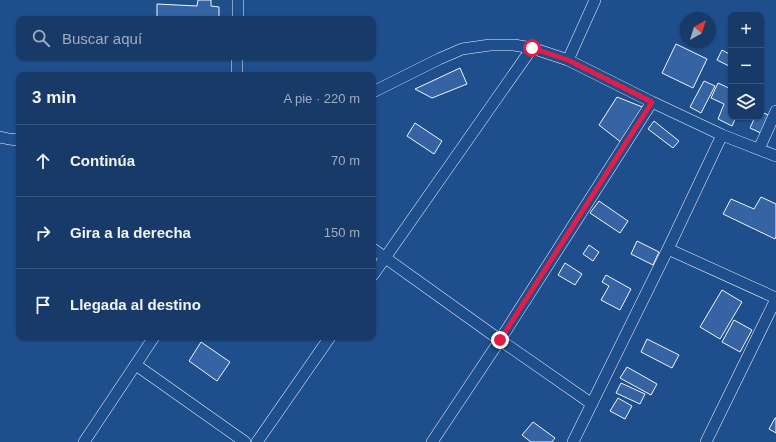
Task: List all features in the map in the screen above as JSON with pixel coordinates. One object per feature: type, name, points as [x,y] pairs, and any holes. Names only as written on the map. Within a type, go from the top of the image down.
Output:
[{"type":"street","points":[[238,0],[238,16]]},
{"type":"street","points":[[568,60],[595,0]]},
{"type":"street","points":[[376,90],[462,49],[490,44],[514,45],[532,48],[568,60],[722,135],[776,156]]},
{"type":"street","points":[[376,270],[532,48]]},
{"type":"street","points":[[237,60],[237,72]]},
{"type":"street","points":[[432,442],[500,340],[652,102]]},
{"type":"street","points":[[759,149],[776,111]]},
{"type":"street","points":[[573,442],[722,135]]},
{"type":"street","points":[[0,136],[16,140]]},
{"type":"street","points":[[668,249],[776,298],[706,442]]},
{"type":"street","points":[[376,251],[592,404]]},
{"type":"street","points":[[84,442],[152,340]]},
{"type":"street","points":[[257,442],[328,340]]},
{"type":"street","points":[[136,365],[245,442]]},
{"type":"building","points":[[198,0],[211,0],[211,6],[219,7],[219,16],[157,16],[157,4],[197,6]]},
{"type":"building","points":[[676,44],[680,46],[680,48],[684,48],[707,59],[693,88],[662,73]]},
{"type":"building","points":[[722,50],[728,53],[728,66],[717,60]]},
{"type":"building","points":[[460,68],[467,84],[432,98],[415,89]]},
{"type":"building","points":[[704,81],[715,86],[701,113],[690,107]]},
{"type":"building","points":[[718,83],[728,88],[728,120],[735,120],[732,126],[718,119],[724,104],[711,98]]},
{"type":"building","points":[[617,97],[645,108],[622,143],[599,125]]},
{"type":"building","points":[[764,113],[771,116],[763,134],[750,128],[754,120],[764,120]]},
{"type":"building","points":[[654,121],[679,141],[673,148],[648,129]]},
{"type":"building","points":[[415,123],[442,141],[434,154],[407,136]]},
{"type":"building","points":[[761,197],[776,204],[775,239],[723,214],[731,199],[754,209]]},
{"type":"building","points":[[599,201],[628,221],[620,233],[590,213]]},
{"type":"building","points":[[637,241],[659,252],[653,265],[631,254]]},
{"type":"building","points":[[589,245],[599,252],[593,261],[583,254]]},
{"type":"building","points":[[565,263],[582,274],[575,285],[558,275]]},
{"type":"building","points":[[606,275],[631,289],[620,310],[601,300],[609,286],[602,282]]},
{"type":"building","points":[[722,290],[742,302],[720,339],[700,327]]},
{"type":"building","points":[[734,320],[752,330],[740,352],[722,342]]},
{"type":"building","points":[[647,339],[679,355],[672,368],[641,352]]},
{"type":"building","points":[[201,342],[230,362],[217,381],[189,361]]},
{"type":"building","points":[[627,367],[657,384],[651,395],[620,378]]},
{"type":"building","points":[[621,383],[645,394],[640,404],[616,393]]},
{"type":"building","points":[[618,398],[632,406],[625,419],[610,411]]},
{"type":"building","points":[[776,418],[776,433],[769,429]]},
{"type":"building","points":[[533,422],[555,438],[552,442],[531,442],[522,435]]},
{"type":"route","points":[[500,340],[652,102],[568,60],[532,48]]}]
